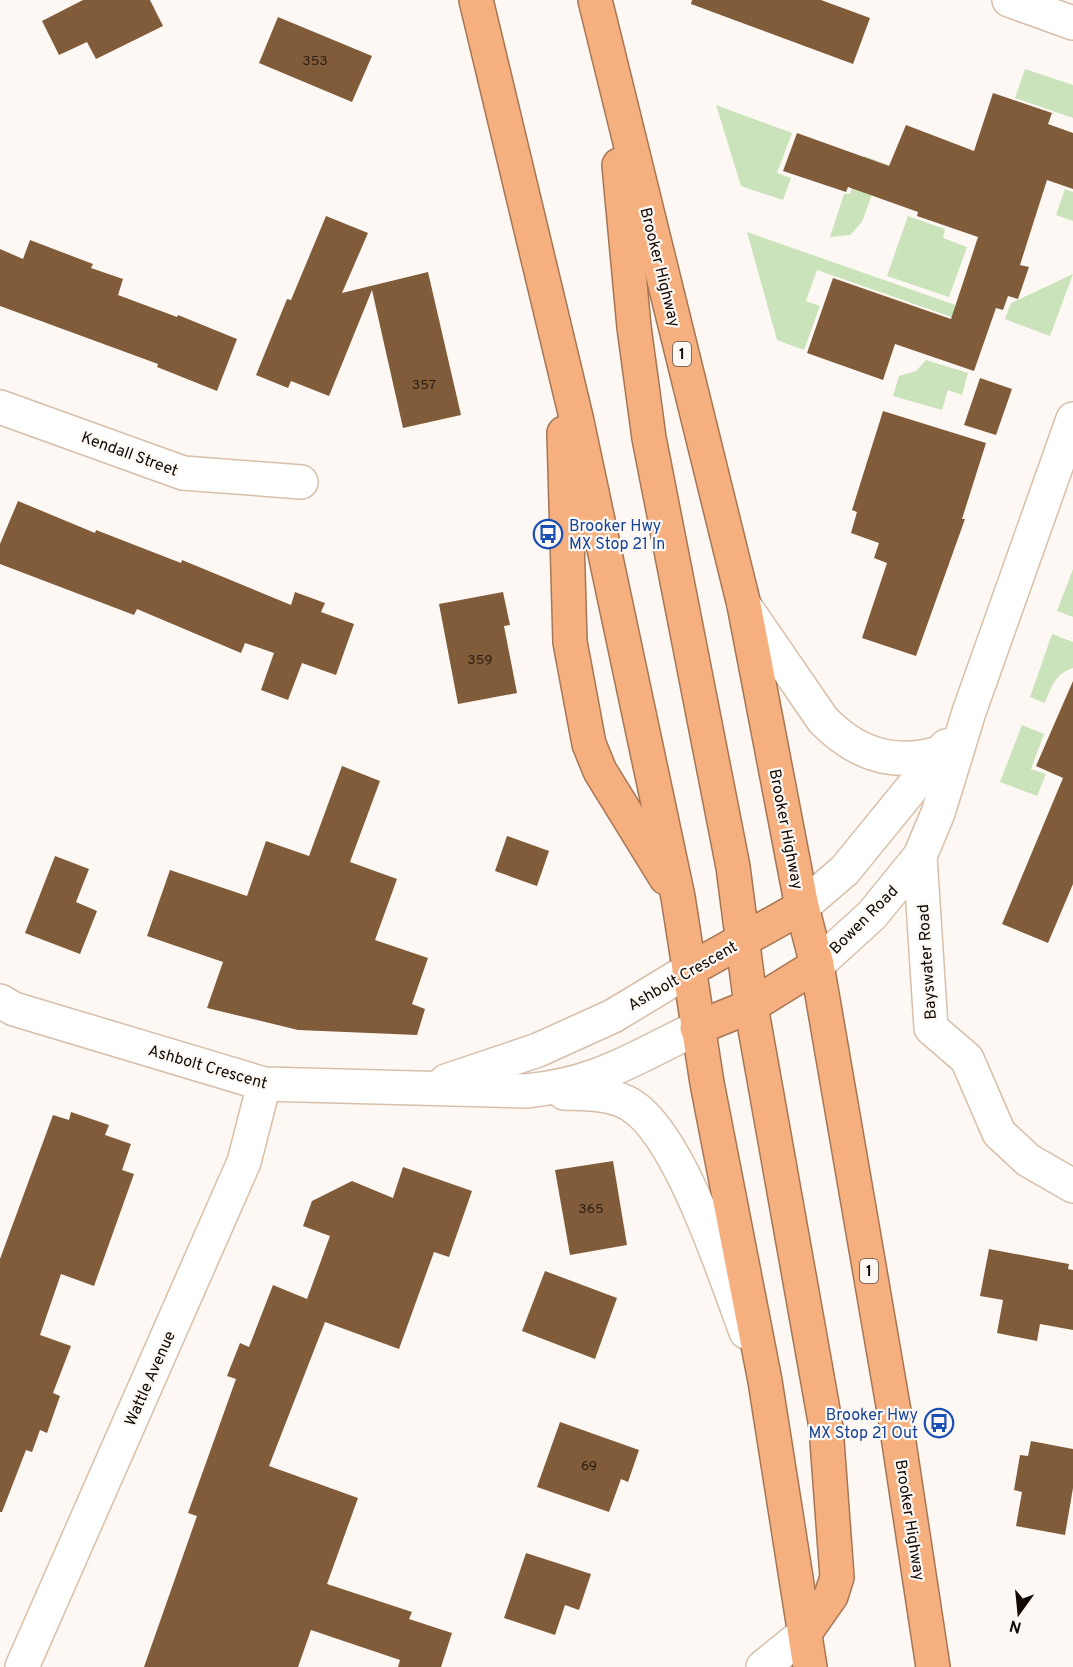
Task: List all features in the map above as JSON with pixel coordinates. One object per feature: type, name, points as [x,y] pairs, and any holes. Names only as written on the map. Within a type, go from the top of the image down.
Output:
[{"type":"highway","points":[[476,0],[562,360],[678,897],[697,1028],[765,1381],[810,1667]]},
{"type":"highway","name":"Brooker Highway","points":[[595,0],[744,605],[802,907],[817,965],[899,1446],[933,1667]]},
{"type":"highway","points":[[608,55],[634,327],[649,438],[733,867],[751,1006],[826,1427],[837,1577],[835,1587],[805,1633]]},
{"type":"highway","points":[[562,360],[570,642],[589,744],[600,771],[678,897]]},
{"type":"highway","name":"Ashbolt Crescent","points":[[689,970],[802,907]]},
{"type":"highway","name":"Bowen Road","points":[[697,1028],[751,1006],[817,965]]},
{"type":"street","points":[[1009,0],[1073,23]]},
{"type":"street","name":"Kendall Street","points":[[0,407],[183,473],[301,482]]},
{"type":"street","name":"Bowen Road","points":[[817,965],[872,915],[920,856],[938,813],[969,712],[1073,419]]},
{"type":"street","points":[[744,605],[823,720],[844,739],[866,752],[895,760],[923,758],[942,752]]},
{"type":"street","name":"Bowen Road","points":[[802,907],[845,870],[942,752],[969,712]]},
{"type":"street","name":"Bayswater Road","points":[[920,856],[931,1028],[967,1059],[999,1133],[1028,1160],[1073,1186]]},
{"type":"street","name":"Ashbolt Crescent","points":[[425,1089],[549,1046],[613,1016],[689,970]]},
{"type":"street","name":"Ashbolt Crescent","points":[[0,1001],[14,1009],[264,1084],[526,1091],[562,1086],[607,1074],[697,1028]]},
{"type":"street","name":"Wattle Avenue","points":[[22,1667],[244,1162],[264,1084]]},
{"type":"street","points":[[526,1091],[589,1094],[620,1100],[640,1111],[652,1124],[672,1152],[708,1232],[765,1381]]},
{"type":"street","points":[[763,1667],[805,1633]]},
{"type":"green space","points":[[1025,69],[1073,85],[1073,118],[1015,98]]},
{"type":"green space","points":[[716,105],[792,133],[777,173],[791,178],[783,200],[741,186]]},
{"type":"green space","points":[[864,156],[894,167],[875,186],[862,222],[850,235],[830,237],[844,194],[850,194]]},
{"type":"green space","points":[[1065,189],[1073,192],[1073,221],[1056,215]]},
{"type":"green space","points":[[908,216],[945,229],[943,238],[967,247],[949,297],[887,276]]},
{"type":"green space","points":[[747,232],[984,315],[980,327],[817,270],[806,301],[820,306],[804,350],[777,340]]},
{"type":"green space","points":[[1073,274],[1050,336],[1005,319],[1011,303]]},
{"type":"green space","points":[[926,360],[968,373],[962,395],[948,390],[942,410],[893,396],[899,376],[916,371]]},
{"type":"green space","points":[[1073,569],[1073,617],[1057,611]]},
{"type":"green space","points":[[1052,634],[1073,642],[1073,668],[1058,677],[1045,703],[1030,697]]},
{"type":"green space","points":[[1022,725],[1044,734],[1031,769],[1046,774],[1037,796],[1000,782]]},
{"type":"building","points":[[83,0],[150,0],[163,26],[96,59],[87,42],[59,55],[42,21]]},
{"type":"building","points":[[692,0],[821,0],[870,18],[853,64],[691,4]]},
{"type":"building","points":[[278,17],[372,56],[352,102],[259,63]]},
{"type":"building","points":[[993,93],[1052,113],[1048,124],[1073,133],[1073,189],[1047,180],[1020,265],[1029,267],[1018,299],[1008,296],[1003,310],[996,308],[974,371],[895,344],[883,380],[807,353],[833,278],[951,319],[978,237],[917,216],[918,212],[848,187],[846,192],[783,171],[797,133],[889,166],[906,125],[974,151]]},
{"type":"building","points":[[326,216],[368,233],[342,293],[428,272],[461,415],[403,428],[372,290],[329,396],[291,381],[288,388],[256,375],[287,299],[291,300]]},
{"type":"building","points":[[30,240],[93,264],[91,268],[123,279],[118,295],[177,317],[178,315],[237,339],[217,391],[157,367],[158,364],[0,306],[0,249],[23,259]]},
{"type":"building","points":[[980,378],[1012,389],[996,435],[964,425]]},
{"type":"building","points":[[883,411],[986,443],[962,519],[965,519],[916,656],[862,638],[887,563],[874,558],[879,543],[851,533],[857,512],[852,510]]},
{"type":"building","points":[[18,501],[95,533],[96,530],[181,563],[182,560],[291,605],[295,592],[325,603],[321,612],[354,624],[336,675],[302,663],[288,700],[261,690],[274,653],[245,643],[241,653],[137,609],[134,615],[0,564],[0,544]]},
{"type":"building","points":[[503,592],[510,625],[504,626],[517,693],[458,704],[439,604]]},
{"type":"building","points":[[1073,681],[1073,884],[1048,943],[1002,924],[1063,778],[1036,766]]},
{"type":"building","points":[[342,766],[380,781],[350,862],[397,879],[375,940],[428,958],[412,1004],[425,1009],[417,1035],[298,1030],[207,1008],[223,962],[147,936],[170,870],[247,896],[266,841],[309,856]]},
{"type":"building","points":[[507,836],[549,851],[537,886],[495,871]]},
{"type":"building","points":[[55,856],[89,869],[76,902],[97,911],[80,954],[25,933]]},
{"type":"building","points":[[71,1112],[109,1125],[105,1135],[131,1144],[122,1170],[134,1174],[94,1286],[61,1274],[40,1335],[71,1346],[53,1393],[60,1396],[47,1433],[40,1430],[32,1452],[26,1450],[2,1512],[0,1512],[0,1259],[53,1115],[69,1120]]},
{"type":"building","points":[[613,1161],[627,1245],[570,1255],[555,1170]]},
{"type":"building","points":[[403,1167],[472,1191],[449,1257],[434,1252],[399,1349],[325,1322],[269,1466],[358,1498],[327,1584],[412,1612],[409,1619],[452,1633],[441,1667],[398,1667],[400,1660],[311,1630],[298,1667],[144,1667],[197,1516],[188,1513],[236,1379],[227,1376],[240,1343],[249,1347],[273,1285],[307,1299],[330,1236],[303,1226],[312,1201],[352,1181],[393,1198]]},
{"type":"building","points":[[989,1249],[1069,1264],[1068,1269],[1073,1270],[1073,1330],[1040,1324],[1037,1341],[997,1333],[1003,1300],[980,1296]]},
{"type":"building","points":[[545,1271],[617,1298],[595,1359],[522,1331]]},
{"type":"building","points":[[560,1422],[639,1450],[628,1482],[621,1479],[609,1512],[537,1487]]},
{"type":"building","points":[[1031,1441],[1073,1449],[1073,1488],[1065,1535],[1016,1526],[1022,1492],[1014,1490],[1020,1455],[1028,1456]]},
{"type":"building","points":[[526,1553],[591,1574],[579,1610],[565,1605],[555,1635],[504,1618]]},
{"type":"place","name":"Brooker Hwy MX Stop 21 In","points":[[548,534]]},
{"type":"place","name":"Brooker Hwy MX Stop 21 Out","points":[[939,1423]]}]
